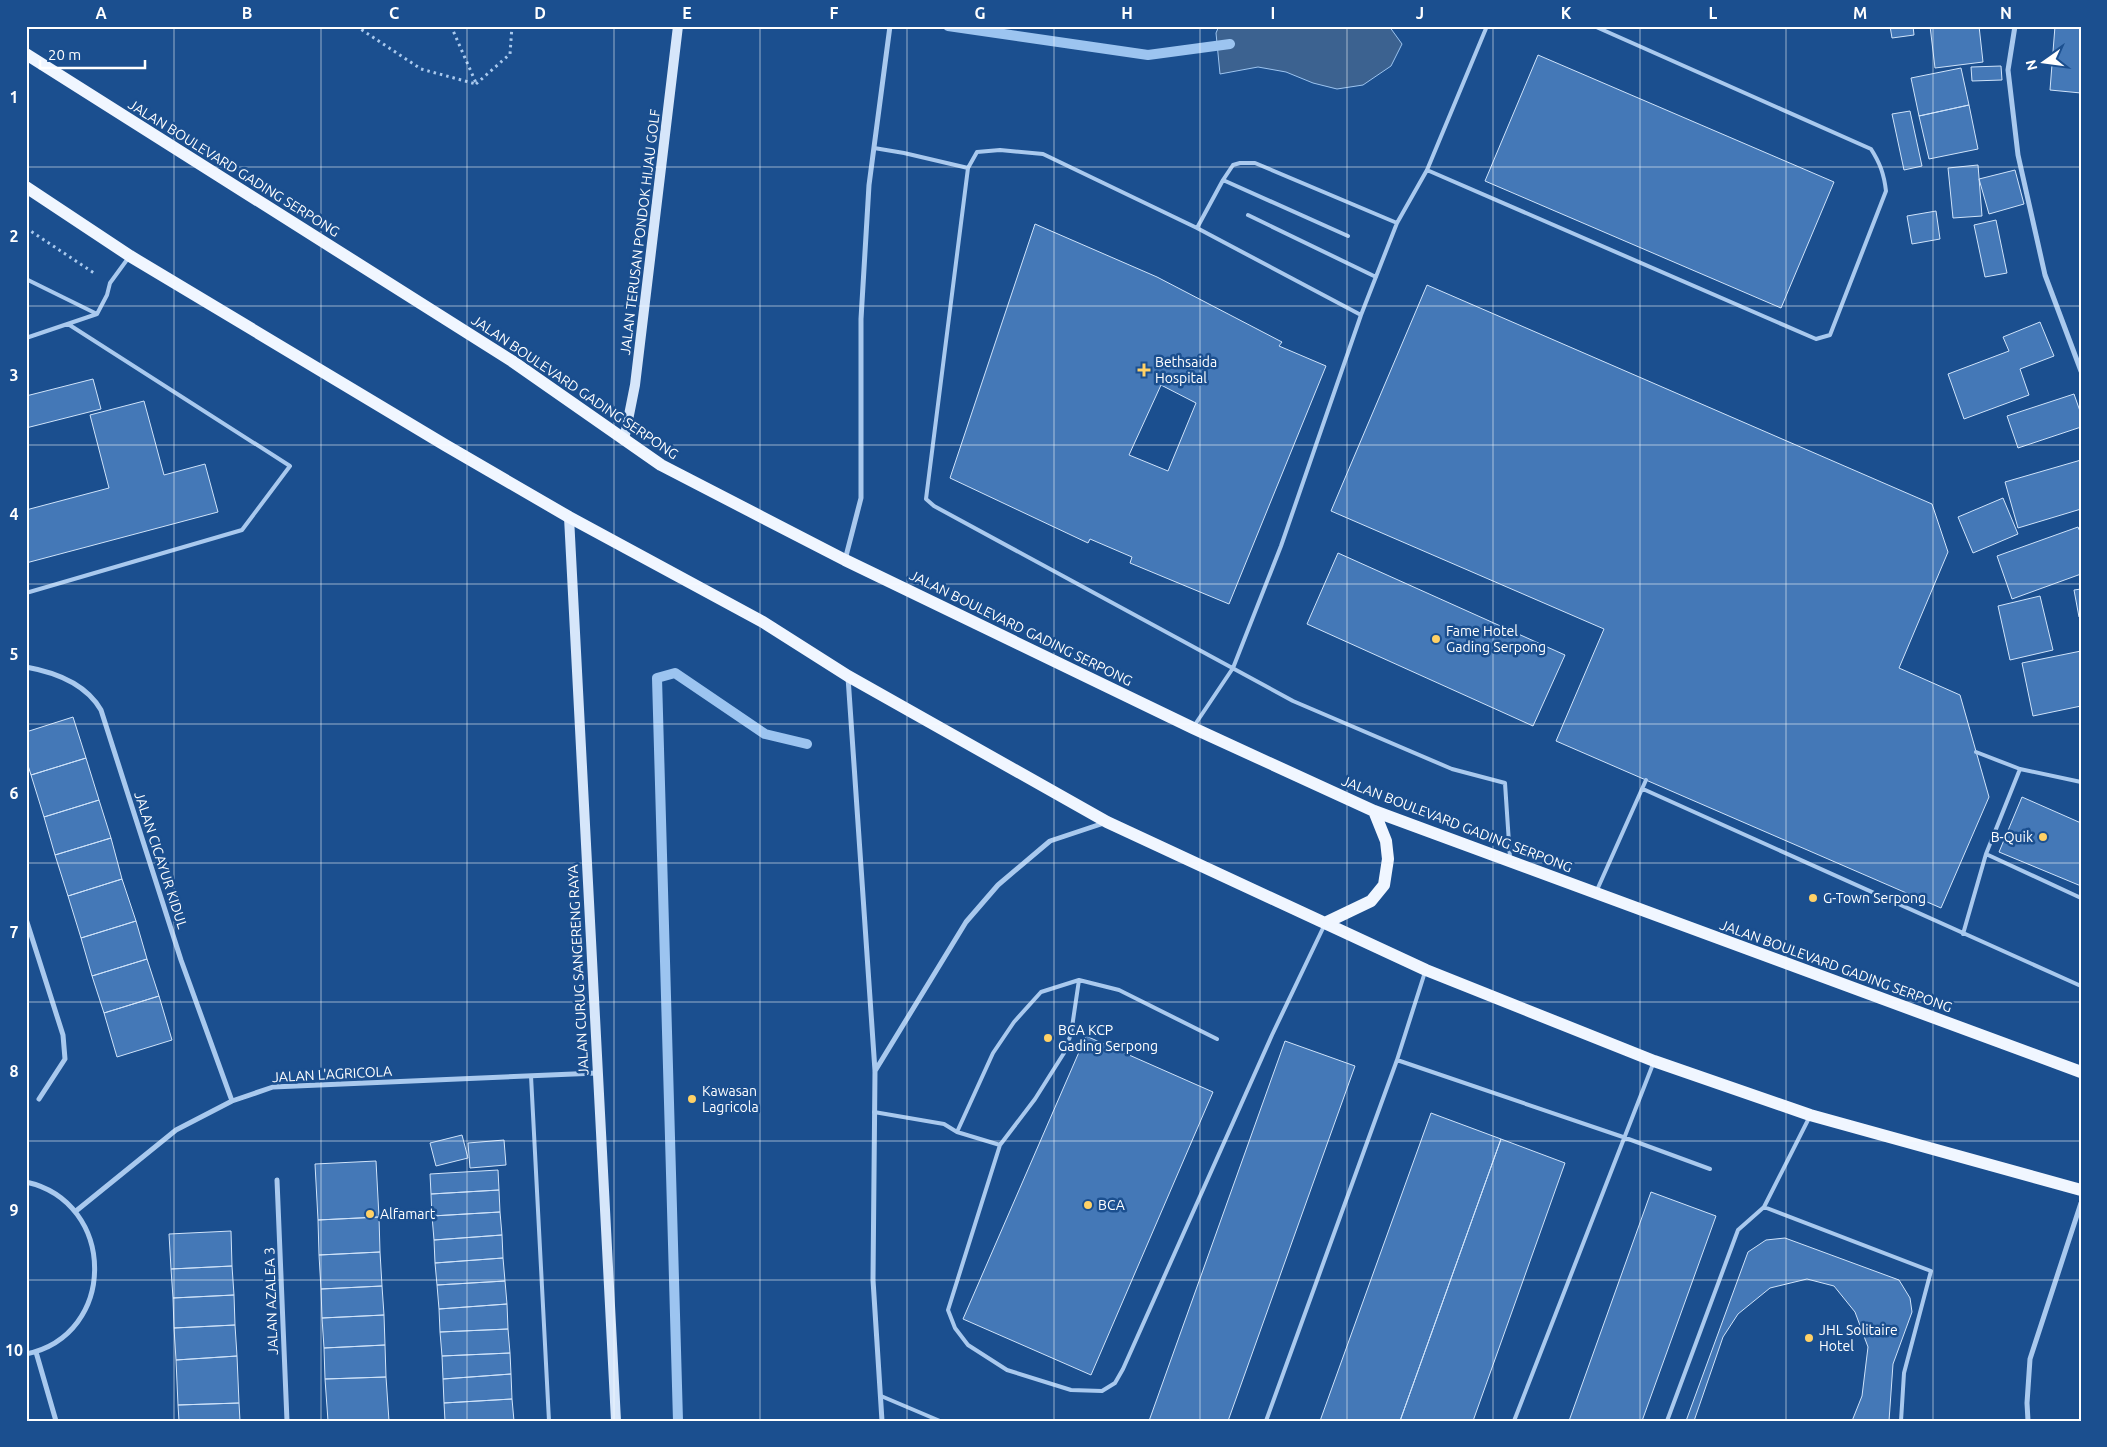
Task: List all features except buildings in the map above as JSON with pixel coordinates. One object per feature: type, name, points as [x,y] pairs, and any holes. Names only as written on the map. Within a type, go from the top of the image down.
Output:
[{"type":"main road","name":"JALAN TERUSAN PONDOK HIJAU GOLF","points":[[624,440],[635,385],[678,26]]},
{"type":"main road","name":"JALAN BOULEVARD GADING SERPONG","points":[[26,54],[512,361],[660,465],[845,560],[1193,728],[1374,811],[2081,1072]]},
{"type":"main road","points":[[26,187],[130,256],[569,518],[763,622],[848,676],[1107,822],[1426,970],[1654,1061],[1810,1115],[2081,1190]]},
{"type":"main road","name":"JALAN CURUG SANGERENG RAYA","points":[[569,518],[616,1421]]},
{"type":"main road","points":[[1325,923],[1371,901],[1384,885],[1388,860],[1386,841],[1374,811]]},
{"type":"street","points":[[845,560],[861,498],[861,319],[869,185],[890,26]]},
{"type":"street","points":[[2015,26],[2008,70],[2018,155],[2045,274],[2081,371]]},
{"type":"street","name":"JALAN CICAYUR KIDUL","points":[[26,667],[40,669],[80,686],[94,697],[101,710],[181,960],[232,1101]]},
{"type":"street","points":[[848,676],[875,1072],[873,1280],[882,1421]]},
{"type":"street","points":[[875,1072],[966,922],[998,885],[1050,841],[1107,822]]},
{"type":"street","points":[[26,919],[64,1043],[65,1059],[39,1099]]},
{"type":"street","name":"JALAN L'AGRICOLA","points":[[76,1211],[176,1130],[232,1101],[272,1087],[597,1074]]},
{"type":"street","name":"JALAN AZALEA 3","points":[[277,1180],[287,1421]]},
{"type":"street","points":[[26,1182],[54,1193],[76,1211],[90,1236],[96,1264],[93,1293],[81,1318],[62,1339],[36,1352],[26,1354]]},
{"type":"street","points":[[2028,1421],[2027,1402],[2030,1359],[2081,1203]]},
{"type":"street","points":[[2074,1225],[2081,1220]]},
{"type":"street","points":[[36,1352],[56,1421]]},
{"type":"lane","points":[[1193,728],[1233,668],[1281,546],[1361,314],[1397,223],[1428,170],[1487,26]]},
{"type":"lane","points":[[1428,170],[1816,339],[1823,339],[1830,335],[1886,191],[1884,174],[1879,162],[1870,149],[1594,26]]},
{"type":"lane","points":[[874,148],[968,168]]},
{"type":"lane","points":[[1361,314],[1197,228],[1043,154],[1000,150],[977,152],[968,168],[926,499],[942,510],[1293,701],[1443,765],[1505,783],[1510,862]]},
{"type":"lane","points":[[1197,228],[1223,180],[1233,165],[1240,163],[1256,163],[1397,223]]},
{"type":"lane","points":[[1223,180],[1348,236]]},
{"type":"lane","points":[[1248,215],[1376,277]]},
{"type":"lane","points":[[26,338],[97,314],[107,296],[110,283],[130,256]]},
{"type":"lane","points":[[26,279],[97,314]]},
{"type":"lane","points":[[26,593],[242,530],[290,466],[68,324]]},
{"type":"lane","points":[[1976,752],[2020,768],[2079,782]]},
{"type":"lane","points":[[1963,934],[1986,854],[2020,768]]},
{"type":"lane","points":[[1595,894],[1646,780]]},
{"type":"lane","points":[[1643,789],[2081,986]]},
{"type":"lane","points":[[1986,854],[2081,898]]},
{"type":"lane","points":[[1079,980],[1071,1034],[1064,1053],[1035,1099],[1000,1145],[948,1310],[955,1328],[968,1345],[1007,1370],[1071,1390],[1102,1391],[1115,1383],[1123,1369],[1272,1035],[1325,923]]},
{"type":"lane","points":[[1266,1421],[1397,1060],[1426,970]]},
{"type":"lane","points":[[957,1132],[993,1053],[1014,1022],[1041,992],[1079,980],[1119,990],[1217,1039]]},
{"type":"lane","points":[[1397,1060],[1624,1137],[1710,1169]]},
{"type":"lane","points":[[1514,1421],[1654,1061]]},
{"type":"lane","points":[[531,1076],[549,1421]]},
{"type":"lane","points":[[874,1112],[944,1124],[957,1132],[1000,1145]]},
{"type":"lane","points":[[1667,1421],[1738,1230],[1764,1207],[1810,1115]]},
{"type":"lane","points":[[1764,1207],[1931,1272],[1904,1372],[1901,1421]]},
{"type":"lane","points":[[881,1396],[940,1421]]},
{"type":"path","points":[[356,26],[421,69],[476,84]]},
{"type":"path","points":[[451,26],[476,84]]},
{"type":"path","points":[[476,84],[510,54],[512,26]]},
{"type":"path","points":[[26,228],[110,283]]},
{"type":"water","points":[[1219,26],[1389,26],[1402,44],[1391,66],[1363,85],[1337,89],[1313,83],[1286,72],[1258,67],[1220,74],[1216,33]]},
{"type":"waterway","points":[[948,26],[1148,55],[1230,44]]},
{"type":"waterway","points":[[678,1421],[657,678],[675,673],[765,734],[807,744]]},
{"type":"place","name":"Bethsaida Hospital","points":[[1144,370]]},
{"type":"place","name":"Fame Hotel Gading Serpong","points":[[1436,639]]},
{"type":"place","name":"B-Quik","points":[[2043,837]]},
{"type":"place","name":"G-Town Serpong","points":[[1813,898]]},
{"type":"place","name":"BCA KCP Gading Serpong","points":[[1048,1038]]},
{"type":"place","name":"Kawasan Lagricola","points":[[692,1099]]},
{"type":"place","name":"BCA","points":[[1088,1205]]},
{"type":"place","name":"Alfamart","points":[[370,1214]]},
{"type":"place","name":"JHL Solitaire Hotel","points":[[1809,1338]]}]
